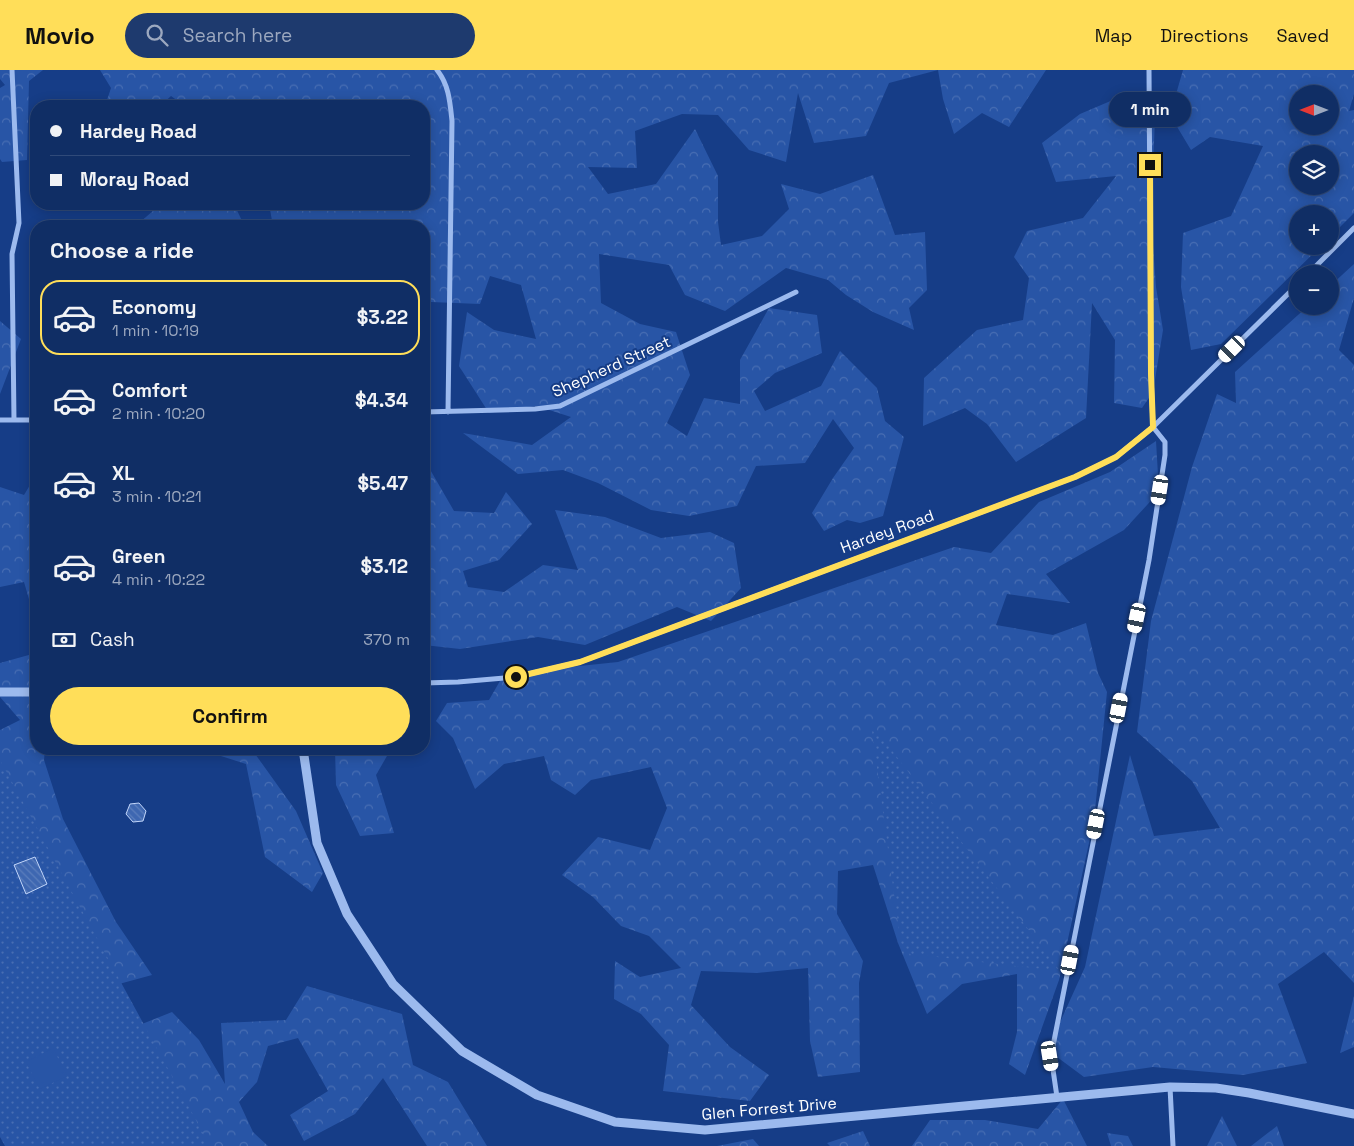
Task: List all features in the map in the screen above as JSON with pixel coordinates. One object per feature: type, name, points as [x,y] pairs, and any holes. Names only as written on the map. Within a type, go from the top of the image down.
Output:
[{"type":"street","points":[[12,70],[19,223],[12,254],[14,420]]},
{"type":"street","points":[[437,70],[444,80],[450,99],[452,121],[448,412]]},
{"type":"street","points":[[1057,1097],[1050,1056],[1149,560],[1165,455],[1164,442],[1153,427],[1149,70]]},
{"type":"street","points":[[1317,265],[1354,228]]},
{"type":"street","name":"Shepherd Street","points":[[430,412],[535,409],[560,406],[796,292]]},
{"type":"street","name":"Hardey Road","points":[[430,683],[516,677],[580,662],[1075,477],[1116,457],[1153,427],[1289,293]]},
{"type":"street","points":[[0,420],[30,420]]},
{"type":"street","points":[[0,692],[30,692]]},
{"type":"street","name":"Glen Forrest Drive","points":[[304,755],[317,843],[347,914],[393,984],[462,1051],[537,1095],[615,1122],[705,1130],[1170,1087],[1216,1088],[1354,1114]]},
{"type":"street","points":[[1170,1087],[1173,1146]]},
{"type":"green space","points":[[0,70],[43,70],[29,81],[27,160],[2,162],[0,159],[0,88],[5,85],[0,79]]},
{"type":"green space","points":[[100,70],[938,70],[889,83],[866,136],[814,143],[798,93],[786,162],[749,150],[718,115],[682,114],[635,131],[637,168],[588,167],[608,194],[656,184],[695,129],[718,176],[718,222],[721,245],[762,236],[789,209],[781,184],[820,194],[873,175],[895,235],[925,232],[927,290],[909,308],[914,330],[873,312],[846,295],[828,280],[786,268],[725,311],[685,295],[669,265],[599,254],[601,303],[640,324],[676,332],[690,375],[667,423],[687,436],[704,398],[740,404],[740,360],[769,308],[817,315],[822,353],[775,373],[754,391],[765,411],[821,386],[840,351],[877,388],[885,421],[904,437],[883,516],[860,523],[847,520],[824,531],[812,513],[854,448],[833,419],[805,463],[756,466],[737,506],[689,516],[651,510],[598,483],[563,470],[518,474],[463,433],[532,445],[571,417],[537,406],[489,413],[459,366],[467,312],[494,330],[536,339],[521,285],[490,276],[480,304],[431,302],[430,220],[272,220],[270,210],[430,210],[430,100],[177,100],[171,96],[167,100],[107,100],[111,88]]},
{"type":"green space","points":[[938,70],[1046,70],[1009,127],[982,113],[954,134],[943,99]]},
{"type":"green space","points":[[1183,70],[1354,70],[1354,94],[1349,111],[1354,110],[1354,213],[1339,228],[1339,205],[1289,205],[1289,255],[1312,255],[1302,265],[1289,265],[1289,277],[1221,344],[1191,350],[1181,287],[1183,233],[1231,216],[1263,146],[1210,137],[1191,150],[1170,115]]},
{"type":"green space","points":[[1127,94],[1155,118],[1151,217],[1156,287],[1163,330],[1153,392],[1142,408],[1114,403],[1115,340],[1092,303],[1086,418],[1016,462],[987,424],[965,408],[923,426],[924,378],[977,330],[1023,320],[1029,278],[1014,257],[1027,231],[1083,218],[1116,176],[1056,182],[1042,143],[1080,114]]},
{"type":"green space","points":[[154,210],[237,210],[242,220],[142,220]]},
{"type":"green space","points":[[1354,264],[1354,298],[1339,350],[1354,365],[1354,983],[1324,952],[1278,984],[1307,1063],[1243,1075],[1153,1067],[1084,1077],[1053,1054],[1052,1040],[1085,967],[1130,755],[1154,836],[1220,828],[1192,781],[1137,732],[1151,621],[1192,467],[1217,394],[1236,403],[1235,372],[1298,315],[1339,315],[1339,278]]},
{"type":"green space","points":[[0,321],[21,339],[0,394]]},
{"type":"green space","points":[[1156,441],[1159,492],[1124,530],[1046,574],[1070,603],[1007,594],[996,625],[1053,635],[1086,623],[1098,673],[1107,692],[1094,820],[1059,980],[1025,1075],[1009,1064],[1017,1032],[1017,974],[962,984],[927,1014],[898,943],[873,865],[838,871],[837,914],[863,961],[859,983],[860,1072],[818,1077],[810,1041],[808,968],[757,973],[701,971],[691,1005],[730,1047],[769,1075],[750,1101],[663,1091],[669,1045],[641,1014],[614,999],[615,961],[640,977],[681,968],[649,936],[621,926],[593,897],[562,875],[598,837],[650,850],[667,808],[651,767],[591,780],[575,795],[551,780],[544,756],[504,764],[475,789],[453,738],[436,721],[447,703],[489,700],[504,674],[618,662],[954,547],[991,553],[1039,502],[1110,472]]},
{"type":"green space","points":[[430,469],[454,511],[494,513],[506,492],[532,524],[499,560],[463,571],[468,587],[504,592],[543,565],[578,570],[555,510],[605,517],[661,538],[710,532],[734,543],[741,588],[711,621],[677,607],[585,645],[538,637],[460,649],[430,646]]},
{"type":"green space","points":[[30,485],[30,603],[24,582],[0,587],[0,487],[24,495]]},
{"type":"green space","points":[[30,655],[30,755],[44,755],[44,760],[63,819],[116,922],[152,975],[97,990],[102,1012],[142,1024],[172,1012],[199,1040],[225,1084],[221,1023],[286,1020],[307,986],[402,1014],[413,1065],[448,1082],[487,1146],[427,1146],[383,1078],[355,1114],[304,1141],[290,1115],[328,1091],[298,1038],[268,1046],[257,1082],[239,1102],[253,1132],[268,1146],[181,1146],[156,1100],[85,1049],[51,1043],[33,1017],[45,1000],[59,943],[61,886],[50,859],[9,797],[0,773],[0,730],[20,720],[0,697],[0,663]]},
{"type":"green space","points":[[871,723],[1060,971],[902,953]]},
{"type":"green space","points":[[218,755],[256,755],[296,811],[323,873],[312,892],[265,857],[246,764]]},
{"type":"green space","points":[[335,755],[388,755],[376,775],[394,833],[360,836],[336,785]]},
{"type":"green space","points":[[0,760],[210,1146],[5,1146],[0,1137]]},
{"type":"green space","points":[[1354,996],[1354,1047],[1340,1053]]},
{"type":"green space","points":[[53,1048],[67,1076],[40,1089],[26,1062]]},
{"type":"green space","points":[[1063,1099],[1087,1146],[912,1146],[930,1120],[985,1120],[1038,1129]]},
{"type":"green space","points":[[1222,1116],[1237,1146],[1207,1146]]},
{"type":"green space","points":[[1277,1126],[1284,1146],[1251,1146]]},
{"type":"green space","points":[[863,1131],[870,1146],[830,1146],[827,1143]]},
{"type":"green space","points":[[1107,1133],[1128,1136],[1133,1146],[1111,1146]]},
{"type":"green space","points":[[753,1139],[759,1146],[717,1146]]},
{"type":"building","points":[[139,803],[146,811],[143,821],[133,822],[126,814],[130,804]]},
{"type":"building","points":[[35,857],[47,884],[26,894],[14,865]]},
{"type":"route","points":[[516,677],[580,662],[1075,477],[1116,457],[1153,427],[1150,165]]}]
